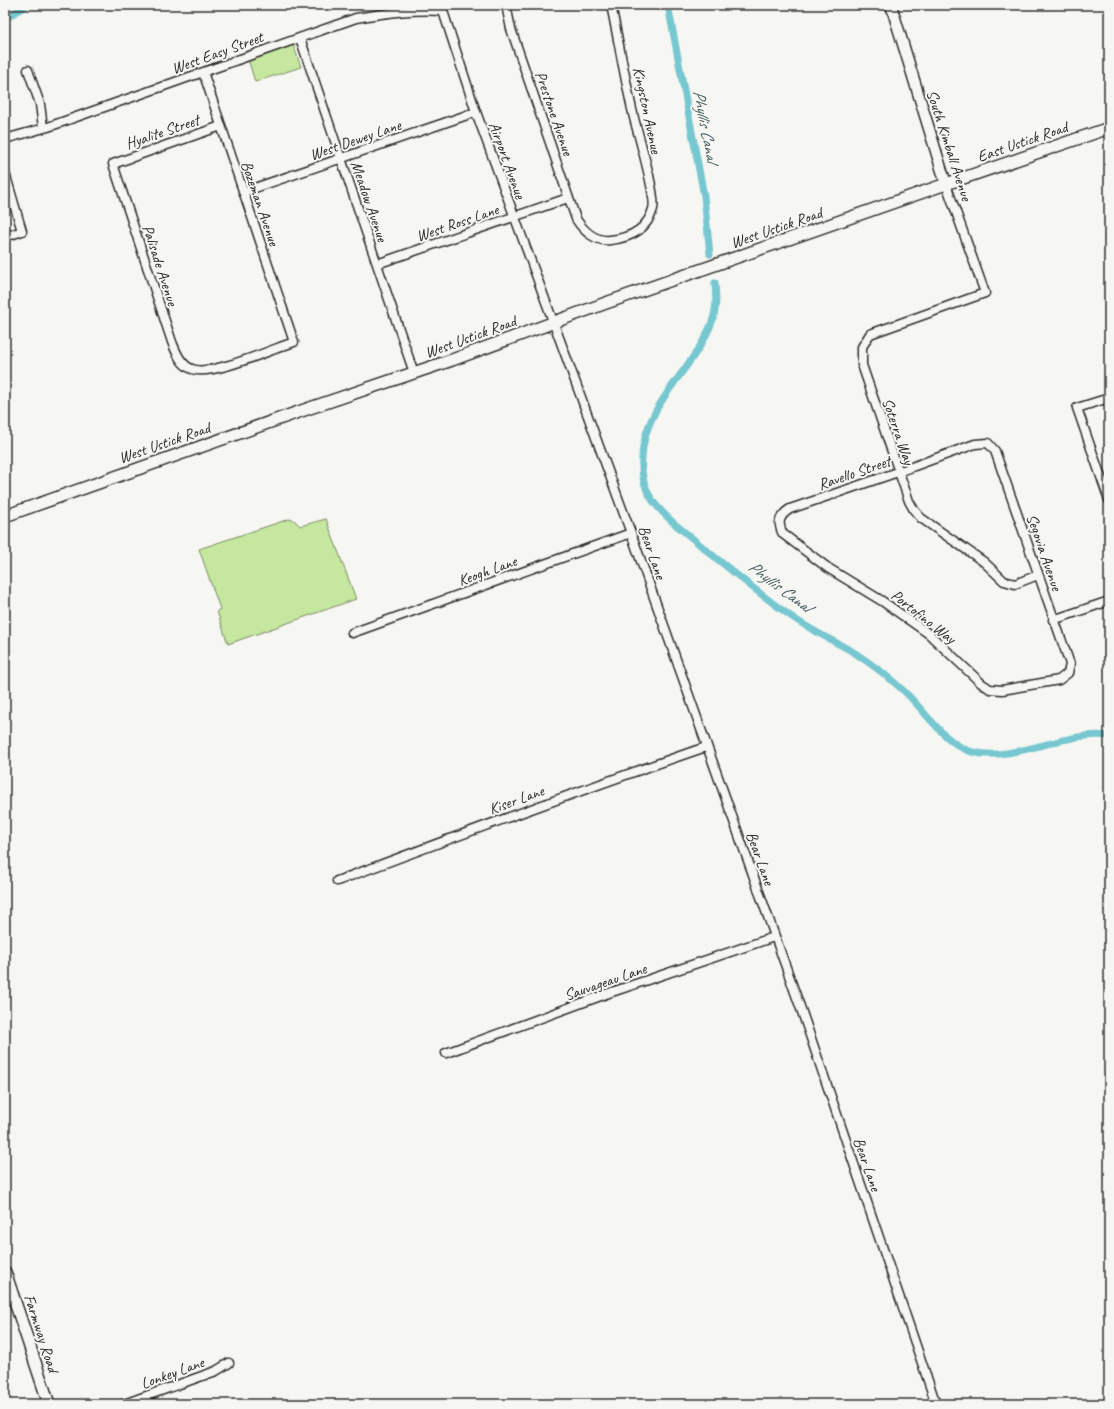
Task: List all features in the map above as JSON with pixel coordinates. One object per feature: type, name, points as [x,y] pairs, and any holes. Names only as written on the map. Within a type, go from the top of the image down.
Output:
[{"type":"main road","name":"East Ustick Road","points":[[946,184],[1109,128]]},
{"type":"main road","name":"West Ustick Road","points":[[5,516],[160,460],[414,373],[946,184]]},
{"type":"main road","name":"Farmway Road","points":[[5,1272],[49,1404]]},
{"type":"street","name":"Prestone Avenue","points":[[506,5],[511,29],[568,198],[576,219],[582,229]]},
{"type":"street","name":"Kingston Avenue","points":[[582,229],[592,236],[604,241],[618,239],[638,232],[649,220],[654,208],[653,194],[634,117],[611,5]]},
{"type":"street","name":"South Kimball Avenue","points":[[891,5],[946,184],[985,293]]},
{"type":"street","name":"West Easy Street","points":[[5,139],[43,128],[356,18],[392,12],[442,8]]},
{"type":"street","name":"Airport Avenue","points":[[442,8],[476,112],[554,323]]},
{"type":"street","name":"Meadow Avenue","points":[[300,38],[414,373]]},
{"type":"street","points":[[28,70],[40,104],[43,128]]},
{"type":"street","name":"Bozeman Avenue","points":[[203,72],[294,342]]},
{"type":"street","name":"West Dewey Lane","points":[[243,192],[476,112]]},
{"type":"street","name":"Hyalite Street","points":[[113,164],[221,126]]},
{"type":"street","name":"Palisade Avenue","points":[[113,164],[172,342],[185,364],[198,371],[218,369],[294,342]]},
{"type":"street","points":[[5,173],[22,230],[5,237]]},
{"type":"street","name":"West Ross Lane","points":[[377,264],[568,198]]},
{"type":"street","name":"Soterra Way","points":[[985,293],[870,334],[862,347],[862,365],[898,472],[914,510],[921,518],[984,562],[1004,581],[1015,584],[1038,575]]},
{"type":"street","name":"Bear Lane","points":[[554,323],[631,533],[804,1020],[936,1404]]},
{"type":"street","points":[[1109,398],[1077,408],[1109,500]]},
{"type":"street","name":"Ravello Street","points":[[779,519],[783,513],[790,509],[975,444],[988,443]]},
{"type":"street","name":"Segovia Avenue","points":[[988,443],[995,451],[1053,620],[1070,664],[1068,673]]},
{"type":"street","name":"Portofino Way","points":[[779,519],[779,527],[783,534],[828,568],[882,600],[929,634],[981,683],[990,689],[1002,690],[1059,680],[1068,673]]},
{"type":"street","name":"Keogh Lane","points":[[352,633],[631,533]]},
{"type":"street","points":[[1053,620],[1106,602]]},
{"type":"street","name":"Kiser Lane","points":[[337,881],[610,780],[706,747]]},
{"type":"street","name":"Sauvageau Lane","points":[[446,1053],[606,994],[774,937]]},
{"type":"street","name":"Lonkey Lane","points":[[128,1403],[216,1371],[229,1363]]},
{"type":"green space","points":[[293,44],[301,67],[255,82],[248,59]]},
{"type":"green space","points":[[289,519],[294,520],[300,526],[326,519],[356,599],[228,644],[217,611],[220,609],[199,549]]},
{"type":"waterway","name":"Phyllis Canal","points":[[5,19],[26,5]]},
{"type":"waterway","name":"Phyllis Canal","points":[[668,5],[704,196],[710,254]]},
{"type":"waterway","name":"Phyllis Canal","points":[[715,283],[716,298],[712,322],[694,356],[660,403],[651,420],[645,438],[642,457],[643,479],[648,493],[659,509],[676,525],[762,595],[807,627],[855,653],[881,672],[905,692],[945,735],[962,748],[972,752],[988,754],[1005,753],[1092,735],[1109,736]]}]
